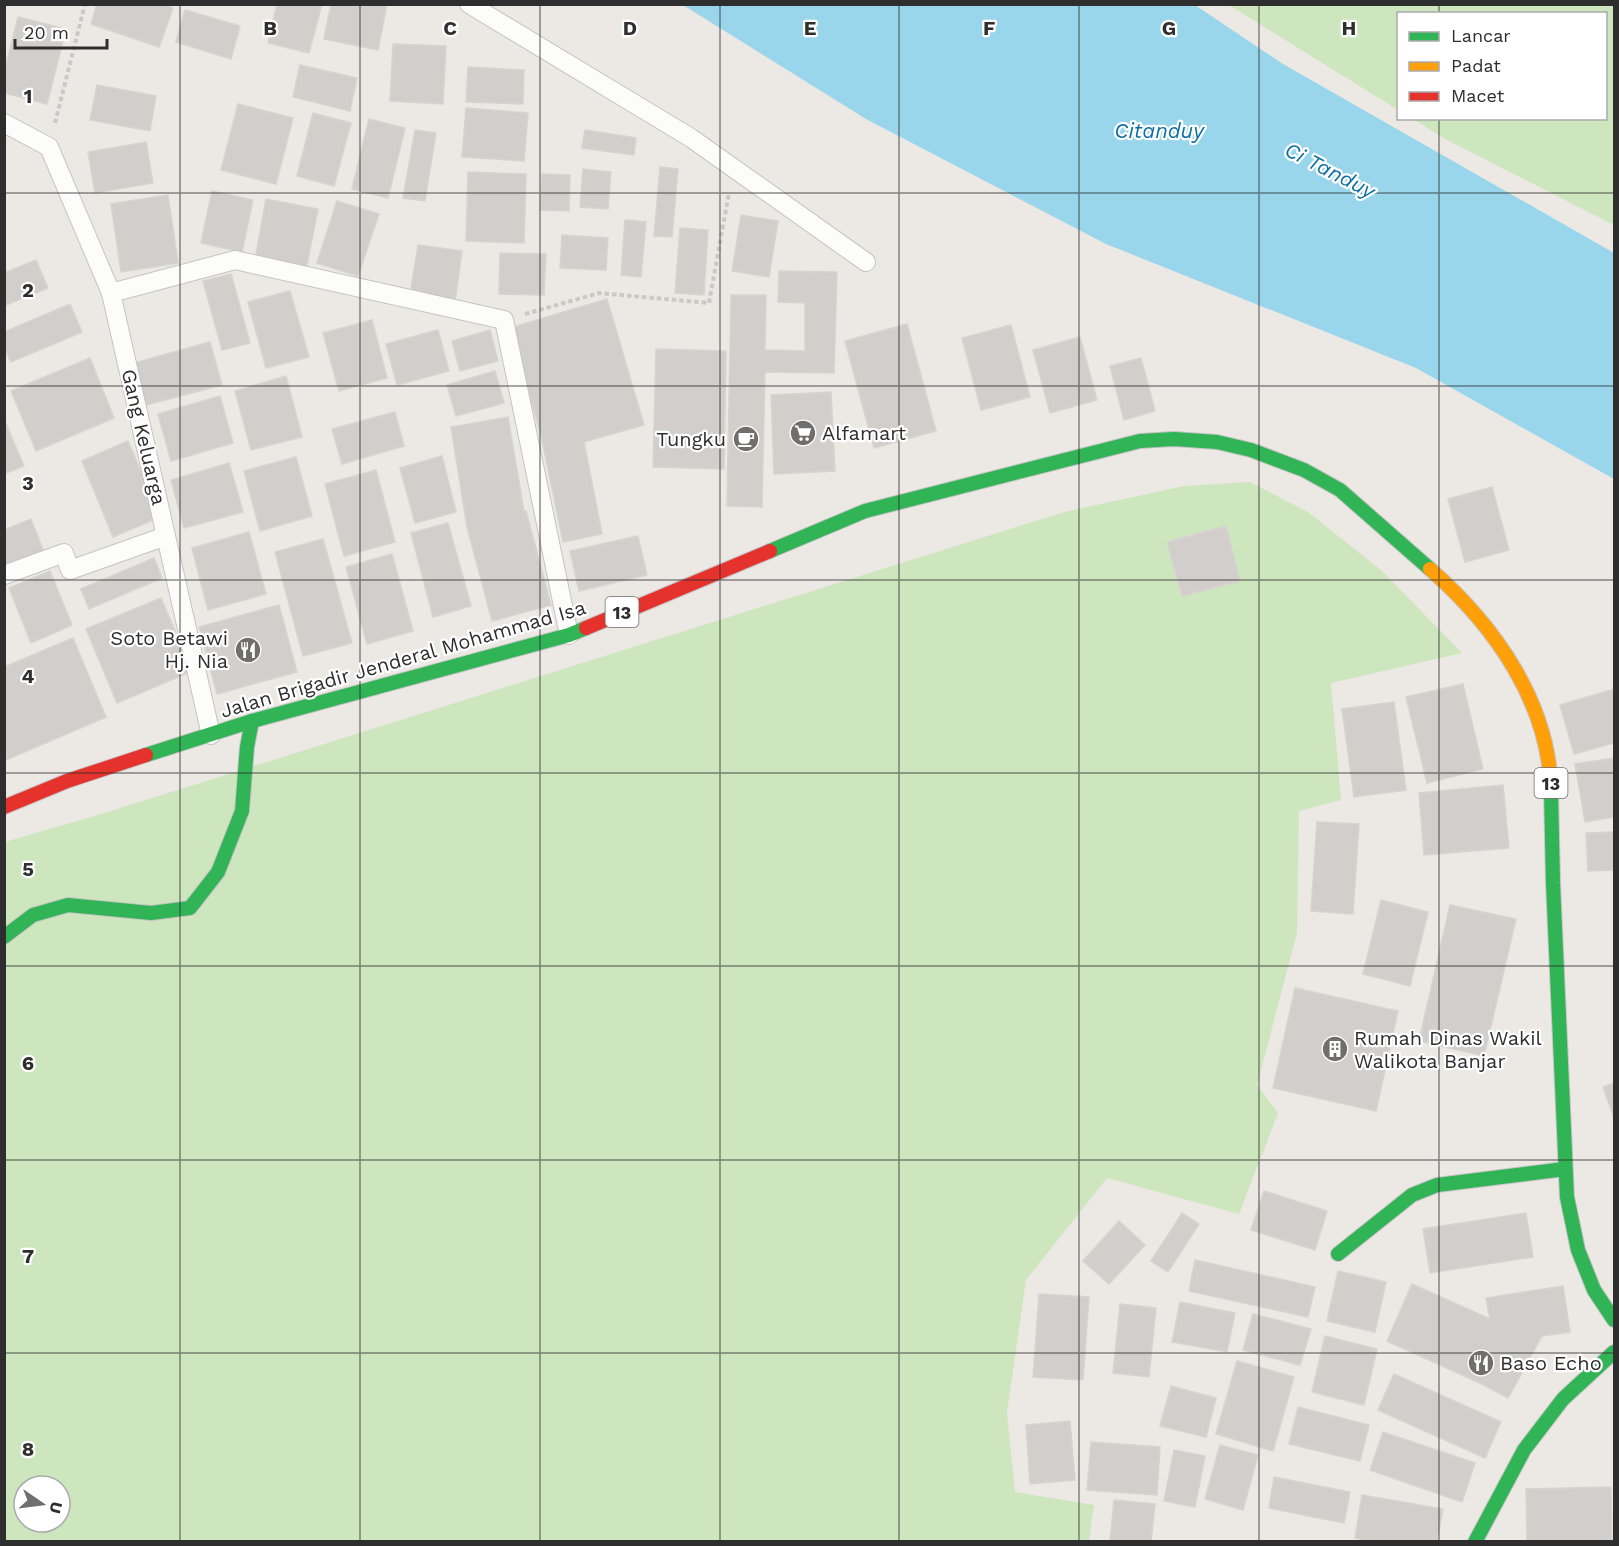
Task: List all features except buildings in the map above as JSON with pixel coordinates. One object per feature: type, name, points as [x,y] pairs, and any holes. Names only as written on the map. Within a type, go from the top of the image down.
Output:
[{"type":"main road","name":"Jalan Brigadir Jenderal Mohammad Isa","points":[[4,807],[67,781],[252,721],[569,635],[865,511],[1140,441],[1174,439],[1217,442],[1251,450],[1305,470],[1340,490],[1456,592],[1501,646],[1525,686],[1538,721],[1551,773],[1553,883],[1567,1197],[1578,1250],[1594,1290],[1614,1320]]},
{"type":"main road","points":[[4,937],[33,915],[68,905],[151,914],[190,908],[218,872],[242,811],[247,747],[252,721]]},
{"type":"main road","points":[[1338,1254],[1412,1195],[1437,1185],[1565,1169]]},
{"type":"main road","points":[[1475,1542],[1524,1449],[1563,1399],[1614,1352]]},
{"type":"lane","points":[[469,4],[670,126],[866,262]]},
{"type":"lane","points":[[4,123],[49,147]]},
{"type":"lane","name":"Gang Keluarga","points":[[49,147],[111,293],[211,735]]},
{"type":"lane","points":[[111,293],[235,260],[504,320],[569,635]]},
{"type":"lane","points":[[4,575],[64,553],[70,570],[166,536]]},
{"type":"path","points":[[49,147],[86,4]]},
{"type":"path","points":[[504,320],[599,293],[709,303],[734,169]]},
{"type":"green space","points":[[1229,5],[1614,5],[1614,225],[1447,140],[1415,120],[1607,120],[1607,12],[1397,12],[1397,109]]},
{"type":"green space","points":[[1250,482],[1308,512],[1381,570],[1462,653],[1331,683],[1341,800],[1299,811],[1297,933],[1257,1085],[1278,1113],[1239,1214],[1107,1178],[1026,1280],[1007,1413],[1015,1492],[1094,1505],[1089,1541],[5,1542],[5,842],[101,814],[1064,512],[1184,486]]},
{"type":"water","name":"Citanduy","points":[[683,5],[1195,5],[1283,64],[1614,253],[1614,479],[1416,368],[1106,244],[866,119]]},
{"type":"traffic: fast","points":[[770,551],[865,511],[1140,441],[1174,439],[1217,442],[1251,450],[1304,470],[1340,490],[1430,569]]},
{"type":"traffic: fast","points":[[146,755],[252,721],[569,635],[586,628]]},
{"type":"traffic: fast","points":[[4,937],[33,915],[68,905],[151,913],[190,908],[218,872],[242,811],[247,747],[252,721]]},
{"type":"traffic: fast","points":[[1551,792],[1567,1197],[1578,1250],[1594,1290],[1614,1320]]},
{"type":"traffic: fast","points":[[1338,1254],[1412,1195],[1437,1185],[1565,1169]]},
{"type":"traffic: fast","points":[[1475,1542],[1524,1450],[1563,1399],[1614,1352]]},
{"type":"traffic: slow","points":[[1430,569],[1476,615],[1514,668],[1541,727],[1548,759],[1551,792]]},
{"type":"traffic: jam","points":[[586,628],[770,551]]},
{"type":"traffic: jam","points":[[4,807],[67,781],[146,755]]},
{"type":"place","name":"Alfamart","points":[[803,433]]},
{"type":"place","name":"Tungku","points":[[746,439]]},
{"type":"place","name":"Soto Betawi Hj. Nia","points":[[248,650]]},
{"type":"place","name":"Rumah Dinas Wakil Walikota Banjar","points":[[1335,1049]]},
{"type":"place","name":"Baso Echo","points":[[1481,1363]]},
{"type":"water label","name":"Ci Tanduy","points":[[1330,170]]}]
